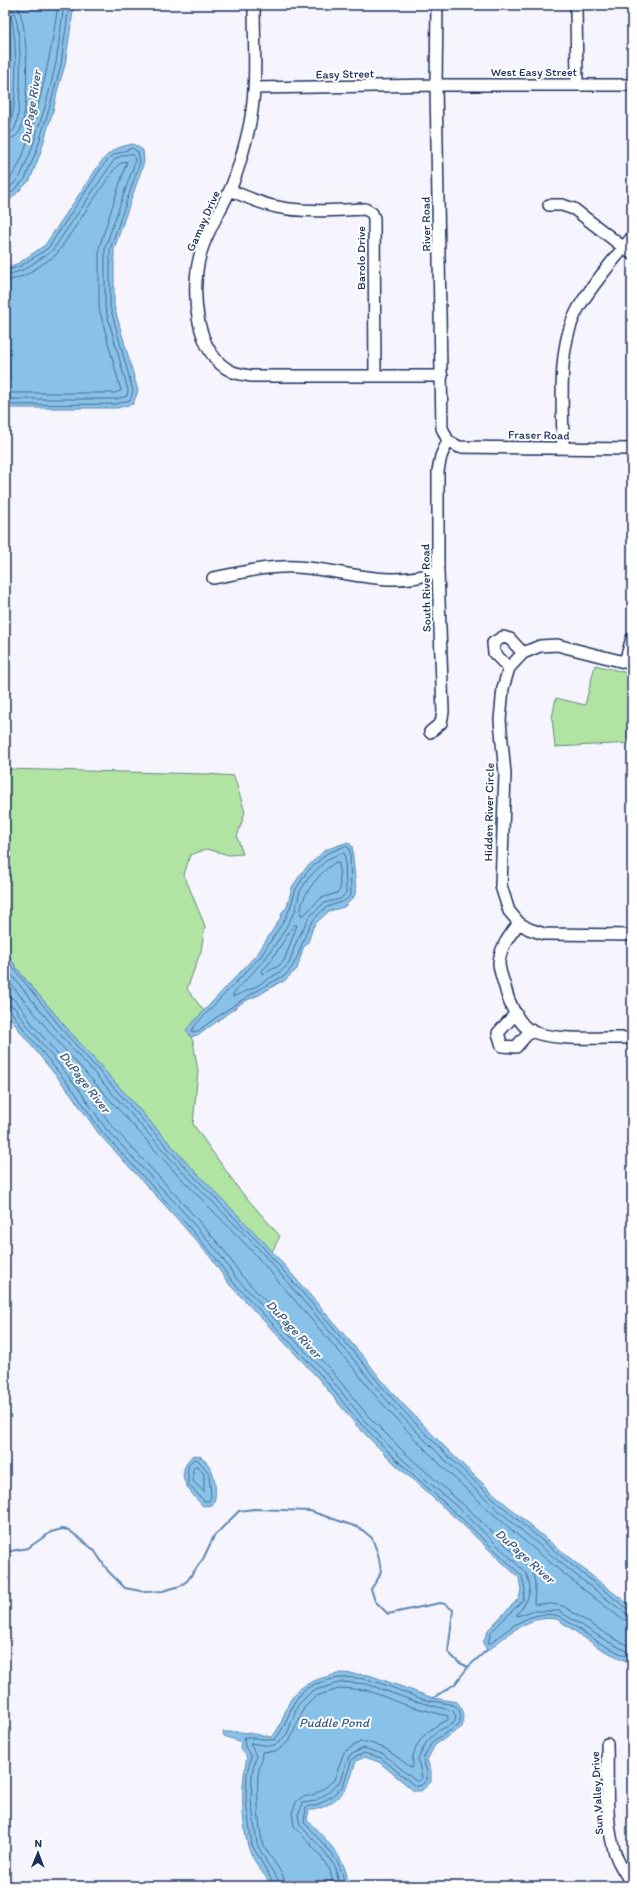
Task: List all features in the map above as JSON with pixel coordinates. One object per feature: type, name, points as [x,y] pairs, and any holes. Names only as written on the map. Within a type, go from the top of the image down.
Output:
[{"type":"street","name":"Gamay Drive","points":[[254,5],[255,88],[248,131],[241,161],[230,190],[207,236],[201,252],[197,273],[195,292],[197,312],[201,330],[208,349],[220,363],[233,372],[251,376],[442,376]]},
{"type":"street","name":"River Road","points":[[436,5],[442,428],[448,441]]},
{"type":"street","points":[[576,5],[578,85]]},
{"type":"street","name":"Easy Street","points":[[255,88],[436,85]]},
{"type":"street","name":"West Easy Street","points":[[436,85],[632,85]]},
{"type":"street","name":"Barolo Drive","points":[[230,190],[256,201],[278,207],[302,210],[365,209],[372,213],[374,218],[375,376]]},
{"type":"street","points":[[549,205],[562,204],[574,208],[628,251]]},
{"type":"street","points":[[563,448],[564,352],[570,331],[578,309],[628,251],[632,237]]},
{"type":"street","name":"Fraser Road","points":[[448,441],[459,447],[632,449]]},
{"type":"street","name":"South River Road","points":[[430,732],[441,723],[443,712],[438,572],[438,471],[440,456],[448,441]]},
{"type":"street","points":[[213,578],[262,568],[282,567],[319,569],[372,579],[422,578],[438,572]]},
{"type":"street","points":[[509,668],[494,653],[493,643],[503,637],[510,639],[524,653]]},
{"type":"street","points":[[628,663],[632,638]]},
{"type":"street","name":"Hidden River Circle","points":[[519,923],[509,911],[501,886],[505,774],[500,713],[503,688],[509,668],[524,653],[540,646],[557,645],[628,663]]},
{"type":"street","points":[[632,935],[544,934],[519,923],[504,943],[499,964],[506,992],[516,1013],[531,1030],[553,1036],[632,1038]]},
{"type":"street","points":[[516,1013],[498,1033],[502,1046],[516,1047],[531,1030]]},
{"type":"street","name":"Sun Valley Drive","points":[[607,1744],[609,1827],[613,1846],[620,1865],[632,1884]]},
{"type":"green space","points":[[595,665],[632,674],[632,743],[555,747],[552,718],[556,698],[585,705]]},
{"type":"green space","points":[[5,769],[234,776],[245,812],[237,837],[243,854],[229,855],[207,849],[190,855],[184,875],[205,926],[201,951],[187,989],[204,1011],[187,1030],[193,1041],[198,1071],[193,1124],[238,1188],[280,1236],[272,1252],[186,1162],[70,1032],[21,974],[5,951]]},
{"type":"water","name":"DuPage River","points":[[6,5],[74,5],[65,65],[40,154],[30,180],[5,205],[5,130],[11,109],[10,33]]},
{"type":"water","points":[[133,144],[143,150],[144,162],[114,249],[114,306],[138,391],[133,404],[117,408],[5,408],[5,268],[19,263],[45,245],[101,162],[115,150],[123,146]]},
{"type":"water","points":[[348,842],[352,846],[356,891],[354,897],[344,907],[329,911],[316,923],[313,927],[308,942],[303,948],[297,969],[283,982],[280,982],[259,995],[243,1002],[200,1034],[191,1037],[186,1030],[258,953],[281,917],[282,912],[287,907],[292,887],[303,871],[325,850]]},
{"type":"water","name":"DuPage River","points":[[5,951],[21,974],[70,1032],[186,1162],[264,1242],[408,1409],[457,1459],[505,1504],[632,1607],[632,1664],[601,1649],[557,1619],[547,1618],[528,1623],[520,1627],[487,1650],[483,1643],[488,1630],[519,1598],[521,1590],[519,1578],[458,1520],[395,1464],[357,1426],[318,1378],[229,1284],[211,1258],[172,1213],[99,1134],[71,1094],[22,1034],[5,1010]]},
{"type":"water","points":[[193,1455],[200,1456],[212,1471],[215,1483],[215,1498],[212,1505],[203,1506],[184,1481],[184,1469],[187,1462]]},
{"type":"water","name":"Puddle Pond","points":[[341,1673],[369,1675],[433,1698],[457,1702],[462,1708],[464,1714],[462,1727],[435,1745],[427,1760],[431,1771],[431,1782],[421,1791],[414,1791],[379,1762],[365,1757],[356,1761],[348,1785],[339,1796],[330,1804],[319,1809],[309,1810],[307,1820],[328,1842],[340,1858],[347,1876],[348,1886],[272,1886],[252,1856],[246,1836],[243,1813],[243,1790],[247,1757],[240,1748],[241,1742],[224,1736],[223,1732],[241,1732],[272,1737],[280,1724],[290,1701],[300,1689],[312,1682]]},
{"type":"waterway","points":[[5,1552],[28,1548],[51,1532],[62,1529],[69,1530],[94,1550],[108,1571],[125,1588],[146,1592],[163,1591],[180,1586],[187,1581],[203,1559],[214,1536],[239,1511],[254,1509],[310,1511],[360,1528],[372,1538],[378,1554],[381,1570],[379,1577],[371,1589],[375,1601],[388,1614],[440,1603],[445,1604],[453,1610],[448,1652],[458,1662],[468,1667]]},
{"type":"waterway","points":[[433,1698],[455,1684],[468,1667],[487,1650]]}]
